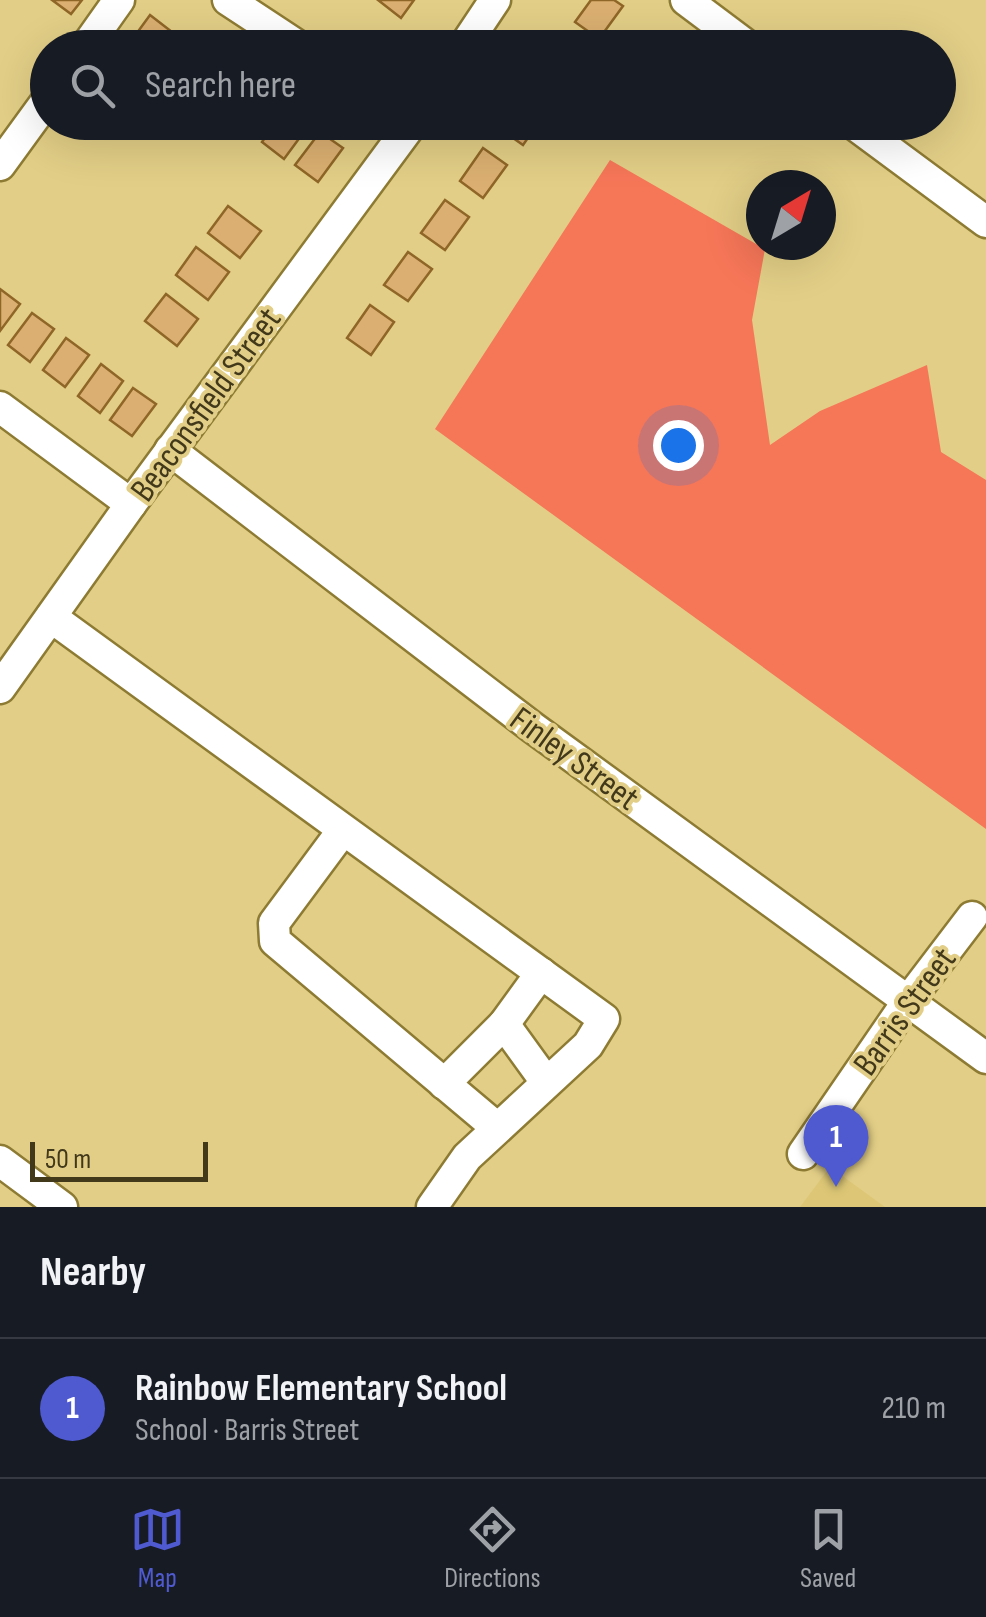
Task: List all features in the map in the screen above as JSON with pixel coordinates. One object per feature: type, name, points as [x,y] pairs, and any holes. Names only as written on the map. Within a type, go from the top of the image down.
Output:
[{"type":"street","points":[[98,30],[119,0]]},
{"type":"street","points":[[228,0],[273,30]]},
{"type":"street","points":[[475,30],[495,0]]},
{"type":"street","points":[[686,0],[726,30]]},
{"type":"street","points":[[0,165],[30,124]]},
{"type":"street","name":"Beaconsfield Street","points":[[0,688],[400,140]]},
{"type":"street","points":[[875,140],[986,222]]},
{"type":"street","points":[[0,407],[131,504]]},
{"type":"street","name":"Finley Street","points":[[170,450],[532,727],[986,1058]]},
{"type":"street","points":[[51,617],[604,1019],[588,1045],[467,1157],[432,1207]]},
{"type":"street","points":[[343,830],[274,923],[274,941],[496,1127]]},
{"type":"street","name":"Barris Street","points":[[803,1154],[908,1002],[972,918]]},
{"type":"street","points":[[444,1084],[504,1024],[541,973]]},
{"type":"street","points":[[504,1024],[546,1082]]},
{"type":"street","points":[[0,1161],[62,1207]]},
{"type":"shaded area","points":[[610,160],[746,238],[746,260],[763,260],[752,320],[770,445],[820,411],[927,365],[941,452],[986,480],[986,829],[435,429]]},
{"type":"shaded area","points":[[830,1167],[885,1207],[800,1207]]},
{"type":"building","points":[[52,0],[82,0],[71,14]]},
{"type":"building","points":[[378,0],[414,0],[401,18]]},
{"type":"building","points":[[591,0],[614,0],[623,6],[606,30],[586,30],[575,22]]},
{"type":"building","points":[[150,15],[169,30],[139,30]]},
{"type":"building","points":[[263,140],[298,140],[284,159]]},
{"type":"building","points":[[314,140],[332,140],[343,148],[318,182],[295,165]]},
{"type":"building","points":[[483,148],[507,165],[483,198],[460,181]]},
{"type":"building","points":[[445,200],[469,217],[445,250],[421,233]]},
{"type":"building","points":[[228,206],[261,231],[240,258],[208,233]]},
{"type":"building","points":[[196,247],[229,272],[208,300],[176,275]]},
{"type":"building","points":[[408,252],[432,269],[408,301],[384,285]]},
{"type":"building","points":[[0,289],[20,304],[0,331]]},
{"type":"building","points":[[166,294],[198,319],[177,346],[145,321]]},
{"type":"building","points":[[370,305],[394,322],[371,355],[347,338]]},
{"type":"building","points":[[32,313],[54,329],[30,362],[8,345]]},
{"type":"building","points":[[66,338],[89,355],[65,387],[43,370]]},
{"type":"building","points":[[101,364],[123,381],[100,413],[78,396]]},
{"type":"building","points":[[133,388],[156,404],[132,436],[110,420]]},
{"type":"place","name":"Rainbow Elementary School","points":[[836,1187]]}]
